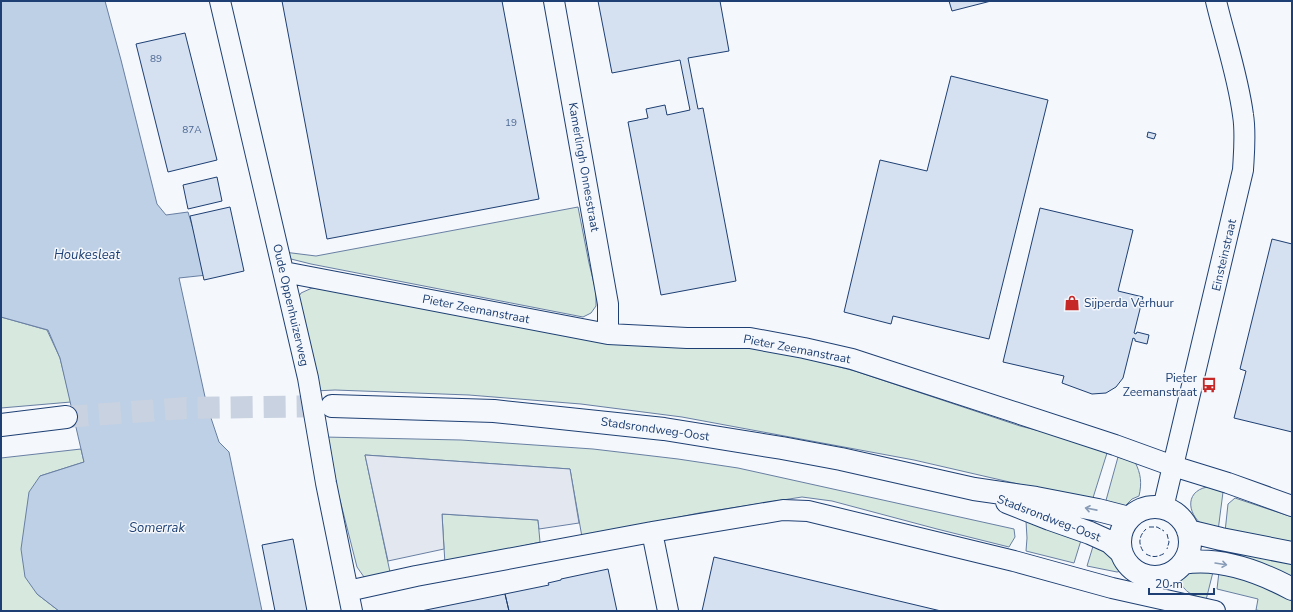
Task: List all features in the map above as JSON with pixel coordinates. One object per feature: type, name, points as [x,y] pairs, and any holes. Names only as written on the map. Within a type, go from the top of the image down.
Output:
[{"type":"main road","name":"Stadsrondweg-Oost","points":[[332,406],[494,411],[664,429],[841,459],[974,489],[1036,498],[1129,518]]},
{"type":"main road","points":[[1,426],[66,417]]},
{"type":"main road","name":"Stadsrondweg-Oost","points":[[974,489],[1090,533],[1110,542],[1121,552]]},
{"type":"main road","points":[[1143,508],[1163,508],[1172,511],[1180,517],[1188,531],[1190,544],[1187,555],[1183,563],[1178,568],[1167,574],[1161,576],[1143,575],[1132,568],[1124,558],[1121,552],[1120,536],[1129,518],[1134,513],[1143,508]]},
{"type":"main road","points":[[1188,531],[1221,540],[1292,553]]},
{"type":"main road","points":[[1183,563],[1197,560],[1242,568],[1265,575],[1292,589]]},
{"type":"street","name":"Oude Oppenhuizerweg","points":[[220,1],[308,378],[326,483],[352,611]]},
{"type":"street","name":"Kamerlingh Onnesstraat","points":[[554,1],[608,304],[608,334]]},
{"type":"street","name":"Einsteinstraat","points":[[1163,508],[1243,170],[1245,141],[1244,116],[1216,1]]},
{"type":"street","name":"Pieter Zeemanstraat","points":[[284,272],[608,334],[687,338],[750,338],[852,359],[1115,445],[1292,506]]},
{"type":"street","points":[[348,591],[416,576],[652,532],[783,510],[808,511],[1014,561],[1112,588],[1215,611]]},
{"type":"street","points":[[652,532],[668,611]]},
{"type":"shaded area","points":[[578,207],[596,292],[596,306],[591,313],[583,317],[311,264],[291,259],[284,252],[316,256]]},
{"type":"shaded area","points":[[312,288],[760,348],[855,371],[1020,426],[1052,434],[1107,453],[1092,501],[914,460],[682,417],[581,404],[469,395],[335,390],[314,391],[295,303],[301,293]]},
{"type":"shaded area","points":[[1,317],[47,330],[60,358],[71,402],[1,408]]},
{"type":"shaded area","points":[[324,437],[461,440],[593,449],[678,459],[738,468],[1014,529],[1015,537],[1009,547],[832,501],[802,497],[699,513],[582,537],[570,469],[365,455],[390,572],[364,577],[357,567]]},
{"type":"shaded area","points":[[81,449],[84,462],[40,476],[37,594],[59,611],[1,611],[1,458]]},
{"type":"shaded area","points":[[365,455],[570,469],[579,523],[539,529],[538,520],[442,514],[444,549],[388,561]]},
{"type":"shaded area","points":[[1118,457],[1135,462],[1139,471],[1140,479],[1139,496],[1132,499],[1123,508],[1105,504]]},
{"type":"shaded area","points":[[1207,487],[1223,492],[1218,531],[1207,528],[1200,523],[1192,511],[1191,499],[1194,494]]},
{"type":"shaded area","points":[[1235,498],[1292,517],[1292,542],[1225,532],[1228,504]]},
{"type":"shaded area","points":[[442,514],[538,520],[540,542],[445,564]]},
{"type":"shaded area","points":[[1026,521],[1082,537],[1074,563],[1026,551]]},
{"type":"shaded area","points":[[1094,543],[1112,554],[1122,571],[1117,572],[1087,566]]},
{"type":"shaded area","points":[[1241,550],[1292,561],[1292,580],[1240,560]]},
{"type":"shaded area","points":[[1214,568],[1206,600],[1186,591],[1179,579],[1191,572]]},
{"type":"shaded area","points":[[1219,572],[1229,574],[1265,588],[1292,601],[1292,611],[1256,610],[1258,599],[1217,589]]},
{"type":"water","points":[[1,1],[105,1],[157,204],[166,215],[188,212],[207,275],[179,278],[207,406],[219,442],[229,452],[262,611],[59,611],[37,594],[25,577],[21,549],[29,492],[40,476],[84,462],[60,358],[48,330],[1,317]]},
{"type":"building","points":[[282,1],[502,1],[539,199],[327,239]]},
{"type":"building","points":[[598,1],[720,1],[729,51],[688,58],[698,109],[703,108],[736,281],[661,295],[628,122],[648,118],[646,109],[665,105],[667,115],[690,110],[680,60],[612,73]]},
{"type":"building","points":[[949,1],[991,1],[952,11]]},
{"type":"building","points":[[185,33],[217,160],[168,172],[136,44]]},
{"type":"building","points":[[951,76],[1048,100],[989,339],[893,316],[891,324],[844,312],[880,160],[927,171]]},
{"type":"building","points":[[1148,132],[1156,134],[1154,139],[1147,137]]},
{"type":"building","points":[[217,177],[222,201],[188,209],[183,185]]},
{"type":"building","points":[[230,207],[244,271],[204,280],[190,216]]},
{"type":"building","points":[[1040,208],[1133,230],[1118,291],[1143,297],[1134,333],[1136,334],[1137,332],[1149,335],[1147,344],[1135,341],[1133,338],[1123,378],[1116,387],[1106,393],[1092,394],[1062,383],[1064,376],[1003,362]]},
{"type":"building","points":[[1272,239],[1292,244],[1292,432],[1234,418],[1246,371],[1240,369]]},
{"type":"building","points":[[293,539],[307,611],[275,611],[262,545]]},
{"type":"building","points":[[714,557],[941,611],[702,611]]},
{"type":"building","points":[[608,569],[617,611],[509,611],[505,594],[549,585],[548,583],[561,579]]},
{"type":"building","points":[[505,594],[509,611],[421,611]]},
{"type":"tunnel","points":[[66,417],[186,408],[332,406]]},
{"type":"fence","points":[[1149,527],[1157,527],[1164,531]]},
{"type":"fence","points":[[1143,551],[1140,545],[1140,540],[1146,529]]},
{"type":"fence","points":[[1167,534],[1169,542],[1167,549]]},
{"type":"fence","points":[[1146,554],[1156,556],[1165,553]]},
{"type":"place","name":"Sijperda Verhuur","points":[[1072,303]]},
{"type":"place","name":"Pieter Zeemanstraat","points":[[1209,385]]},
{"type":"water label","name":"Houkesleat","points":[[87,254]]},
{"type":"water label","name":"Somerrak","points":[[157,527]]}]
